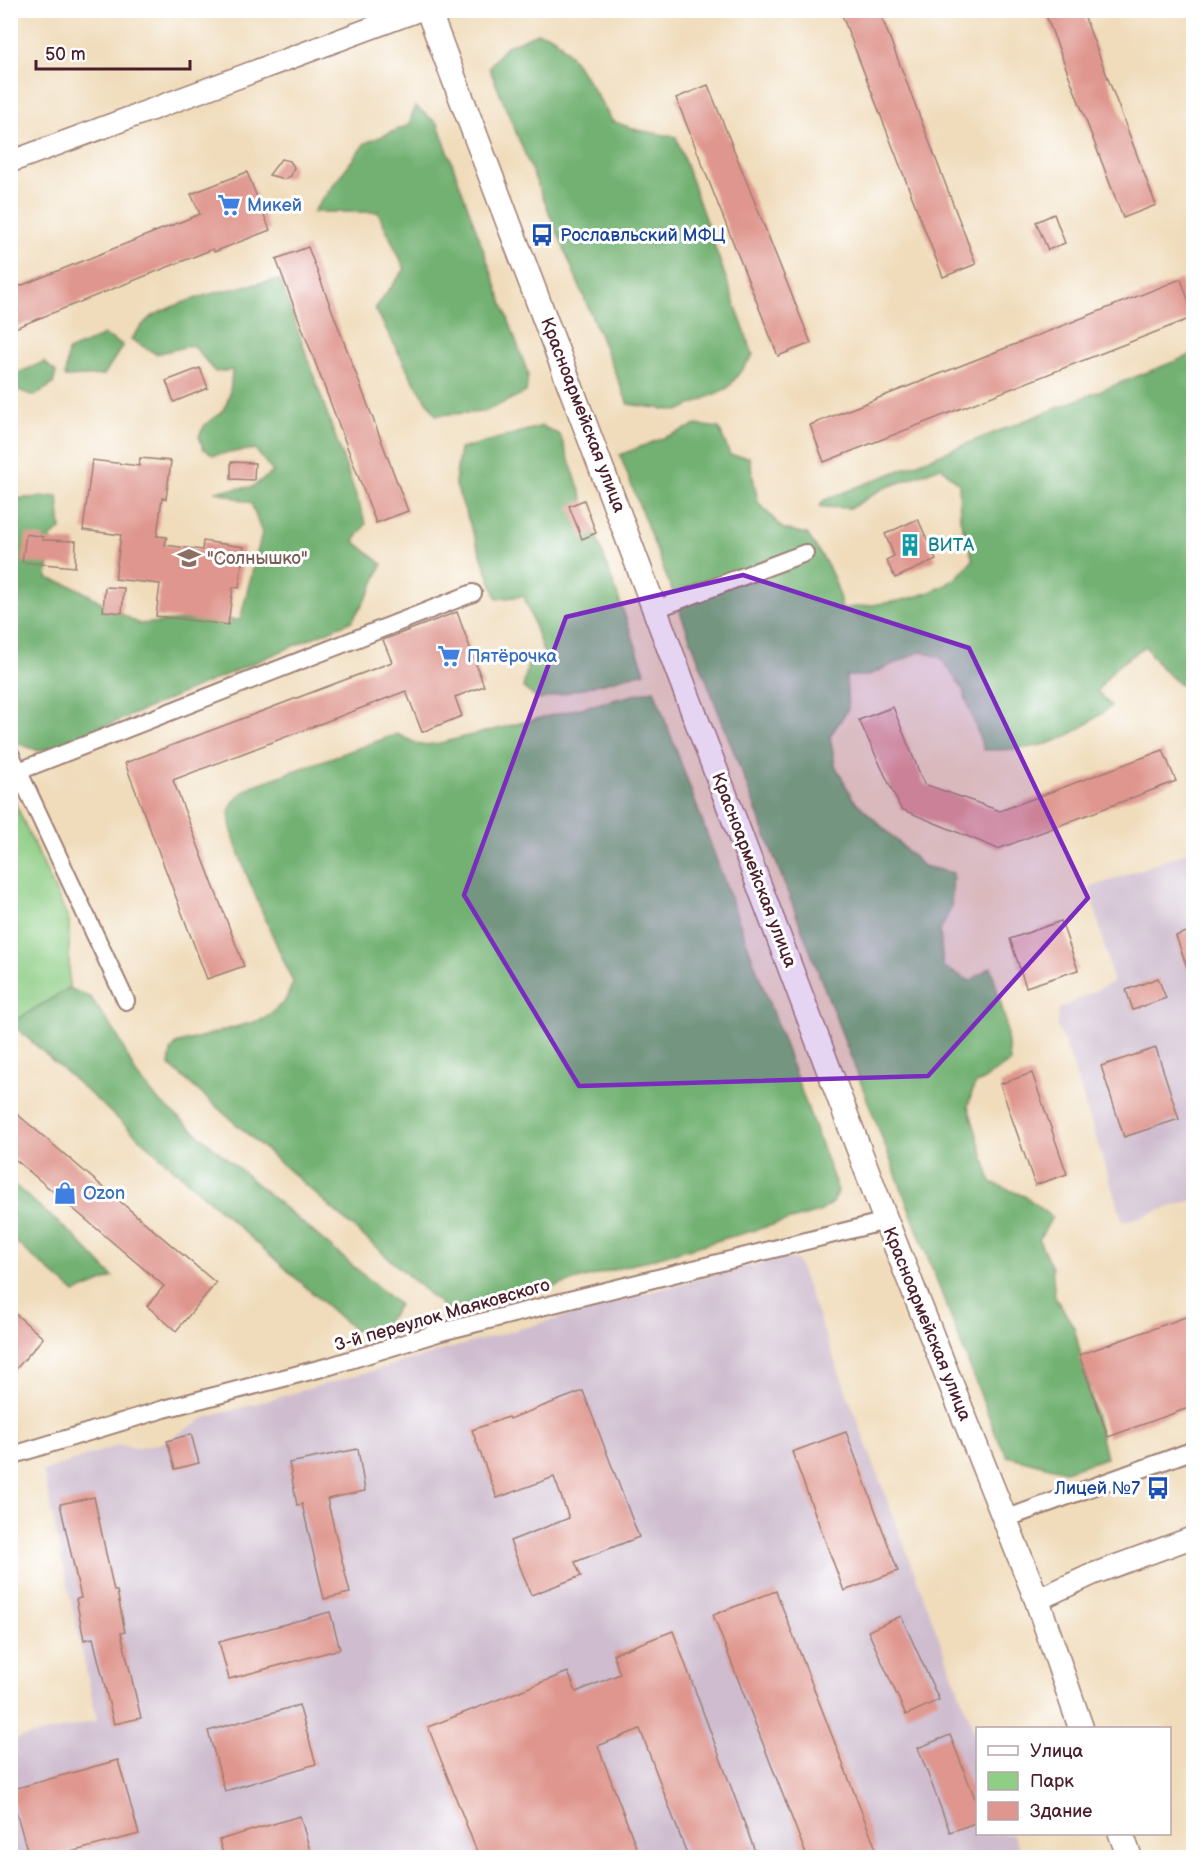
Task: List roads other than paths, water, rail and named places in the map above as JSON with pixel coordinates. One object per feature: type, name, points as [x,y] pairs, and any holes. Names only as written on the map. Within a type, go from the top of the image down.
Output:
[{"type":"main road","name":"Красноармейская улица","points":[[428,10],[886,1221],[1037,1600],[1082,1727]]},
{"type":"main road","points":[[1122,1835],[1130,1857]]},
{"type":"street","points":[[10,162],[420,10]]},
{"type":"street","points":[[656,609],[805,553]]},
{"type":"street","points":[[19,771],[473,593]]},
{"type":"street","points":[[10,753],[126,1001]]},
{"type":"street","name":"3-й переулок Маяковского","points":[[10,1456],[164,1410],[330,1366],[441,1332],[886,1221]]},
{"type":"street","points":[[1005,1519],[1194,1450]]},
{"type":"street","points":[[1037,1600],[1093,1574],[1194,1537]]},
{"type":"place","name":"Микей","points":[[229,205]]},
{"type":"place","name":"Рославльский МФЦ","points":[[542,235]]},
{"type":"place","name":"ВИТА","points":[[910,545]]},
{"type":"place","name":"\"Солнышко\"","points":[[189,558]]},
{"type":"place","name":"Пятёрочка","points":[[449,656]]},
{"type":"place","name":"Ozon","points":[[65,1193]]},
{"type":"place","name":"Лицей №7","points":[[1158,1488]]}]
